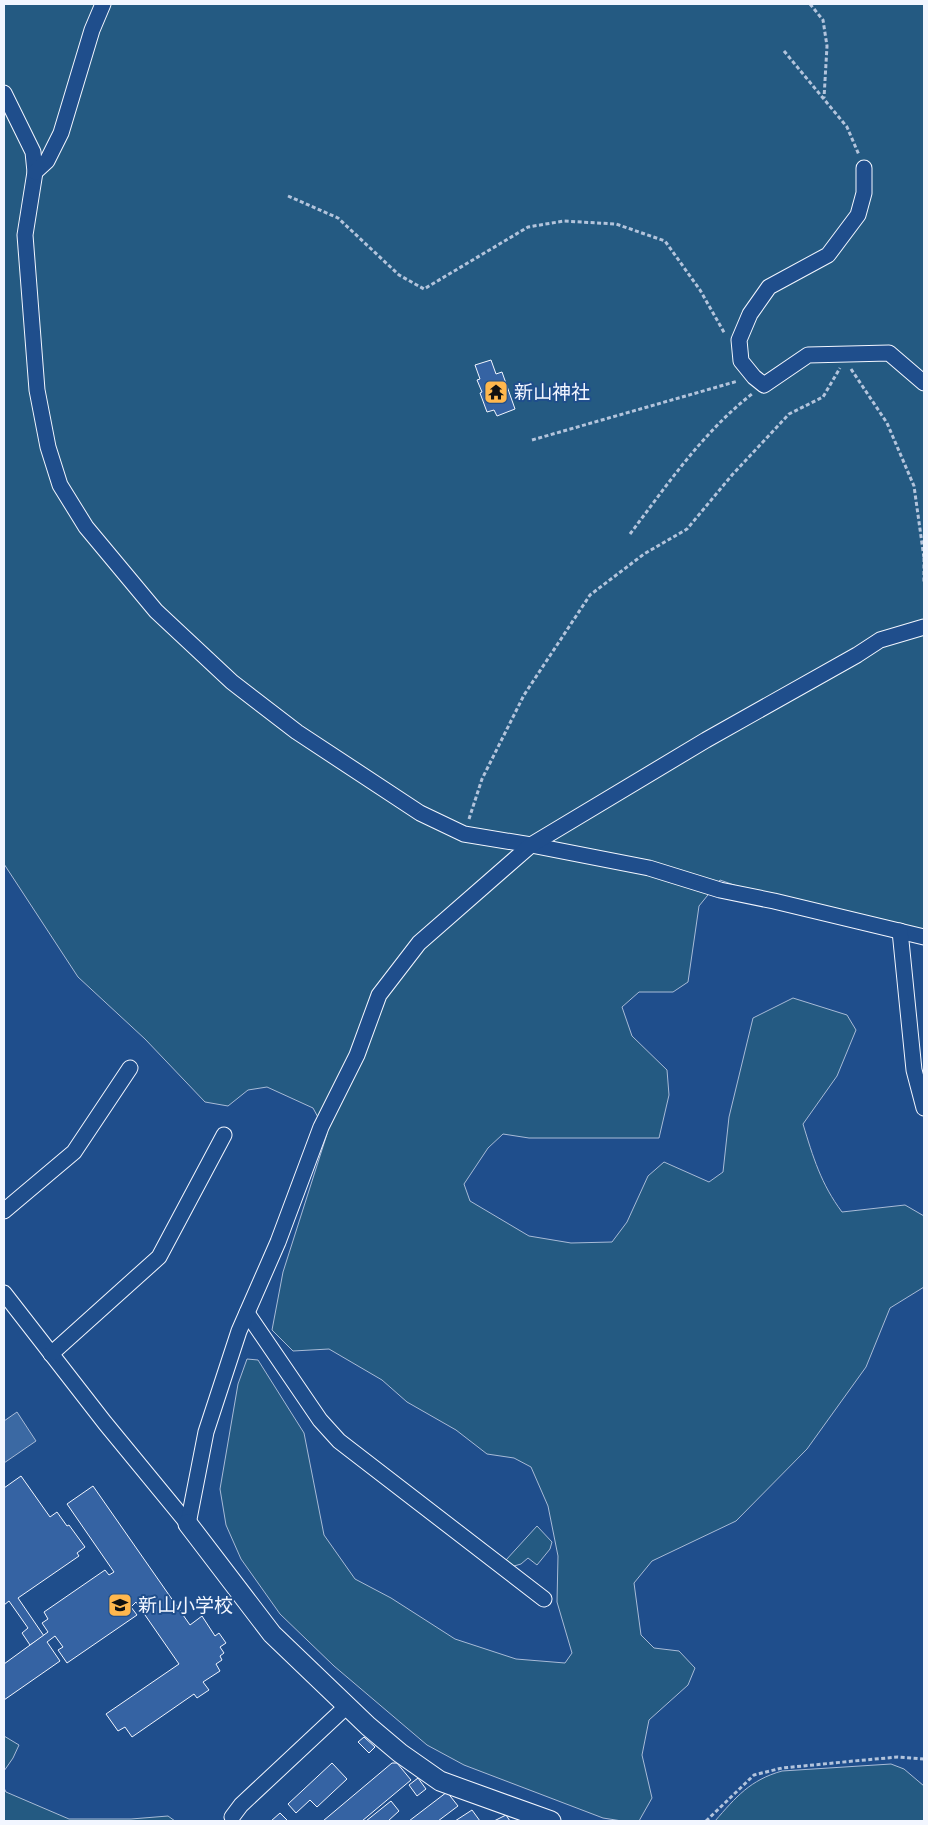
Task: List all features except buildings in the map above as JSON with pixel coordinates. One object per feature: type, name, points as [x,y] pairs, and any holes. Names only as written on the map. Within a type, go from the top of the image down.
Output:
[{"type":"street","points":[[35,172],[47,161],[61,133],[92,30],[103,4]]},
{"type":"street","points":[[4,93],[33,152],[35,172],[25,235],[37,390],[48,447],[60,485],[86,527],[156,611],[232,682],[298,732],[420,813],[464,834],[649,868],[720,890],[924,937]]},
{"type":"street","points":[[864,168],[864,193],[858,216],[828,255],[769,287],[750,314],[739,340],[740,361],[759,381],[808,355],[843,358],[889,353],[924,383]]},
{"type":"street","points":[[188,1524],[206,1432],[239,1331],[278,1242],[321,1127],[357,1055],[379,995],[419,943],[531,845],[706,740],[857,655],[880,640],[924,627]]},
{"type":"street","points":[[900,931],[914,1070],[924,1108]]},
{"type":"street","points":[[4,1211],[74,1152],[130,1068]]},
{"type":"street","points":[[51,1354],[159,1257],[224,1135]]},
{"type":"street","points":[[4,1293],[105,1423],[188,1524],[272,1634],[295,1658],[348,1705],[368,1726],[400,1753],[440,1781],[551,1821]]},
{"type":"street","points":[[247,1313],[320,1420],[339,1441],[544,1599]]},
{"type":"street","points":[[232,1817],[241,1805],[348,1705]]},
{"type":"path","points":[[810,4],[823,20],[827,46],[824,98]]},
{"type":"path","points":[[784,51],[847,127],[864,168]]},
{"type":"path","points":[[288,196],[338,218],[399,275],[424,289],[528,227],[564,221],[616,224],[665,241],[700,290],[727,337]]},
{"type":"path","points":[[464,834],[482,779],[524,695],[590,594],[644,554],[687,530],[732,476],[789,414],[823,396],[843,358],[887,423],[914,486],[924,558],[924,583]]},
{"type":"path","points":[[532,440],[759,381]]},
{"type":"path","points":[[630,534],[694,450],[759,381]]},
{"type":"path","points":[[706,1821],[754,1775],[782,1768],[854,1761],[898,1757],[924,1759]]},
{"type":"shaded area","points":[[4,4],[924,4],[924,930],[751,891],[720,880],[699,906],[688,982],[673,992],[639,992],[622,1007],[632,1036],[667,1070],[669,1095],[659,1138],[529,1138],[503,1134],[488,1148],[464,1184],[470,1201],[529,1236],[571,1243],[612,1242],[627,1222],[648,1176],[664,1162],[709,1182],[723,1172],[729,1117],[753,1018],[793,998],[847,1015],[856,1030],[837,1076],[803,1124],[818,1170],[828,1191],[842,1212],[905,1205],[924,1216],[924,1287],[890,1308],[866,1367],[807,1449],[736,1521],[652,1561],[634,1583],[641,1635],[654,1648],[679,1651],[695,1668],[688,1685],[649,1720],[642,1755],[652,1798],[639,1821],[603,1818],[464,1765],[427,1745],[334,1666],[280,1614],[241,1559],[226,1525],[220,1489],[238,1384],[247,1359],[258,1360],[304,1433],[324,1535],[355,1579],[391,1598],[455,1639],[516,1659],[565,1663],[572,1653],[557,1602],[558,1556],[548,1506],[531,1467],[514,1458],[487,1454],[456,1430],[407,1402],[382,1380],[329,1349],[293,1351],[272,1330],[283,1272],[327,1134],[313,1108],[267,1087],[248,1090],[228,1106],[205,1102],[145,1039],[78,977],[4,864]]},
{"type":"shaded area","points":[[17,1412],[36,1441],[4,1463],[4,1421]]},
{"type":"shaded area","points":[[537,1526],[552,1542],[550,1549],[537,1565],[528,1558],[521,1564],[514,1566],[506,1560]]},
{"type":"shaded area","points":[[4,1736],[19,1745],[4,1771]]},
{"type":"shaded area","points":[[891,1764],[904,1769],[924,1786],[924,1821],[715,1821],[752,1784],[782,1771]]},
{"type":"shaded area","points":[[4,1788],[6,1792],[69,1819],[131,1819],[168,1816],[175,1821],[4,1821]]},
{"type":"place","name":"新山神社","points":[[496,392]]},
{"type":"place","name":"新山小学校","points":[[120,1605]]}]
